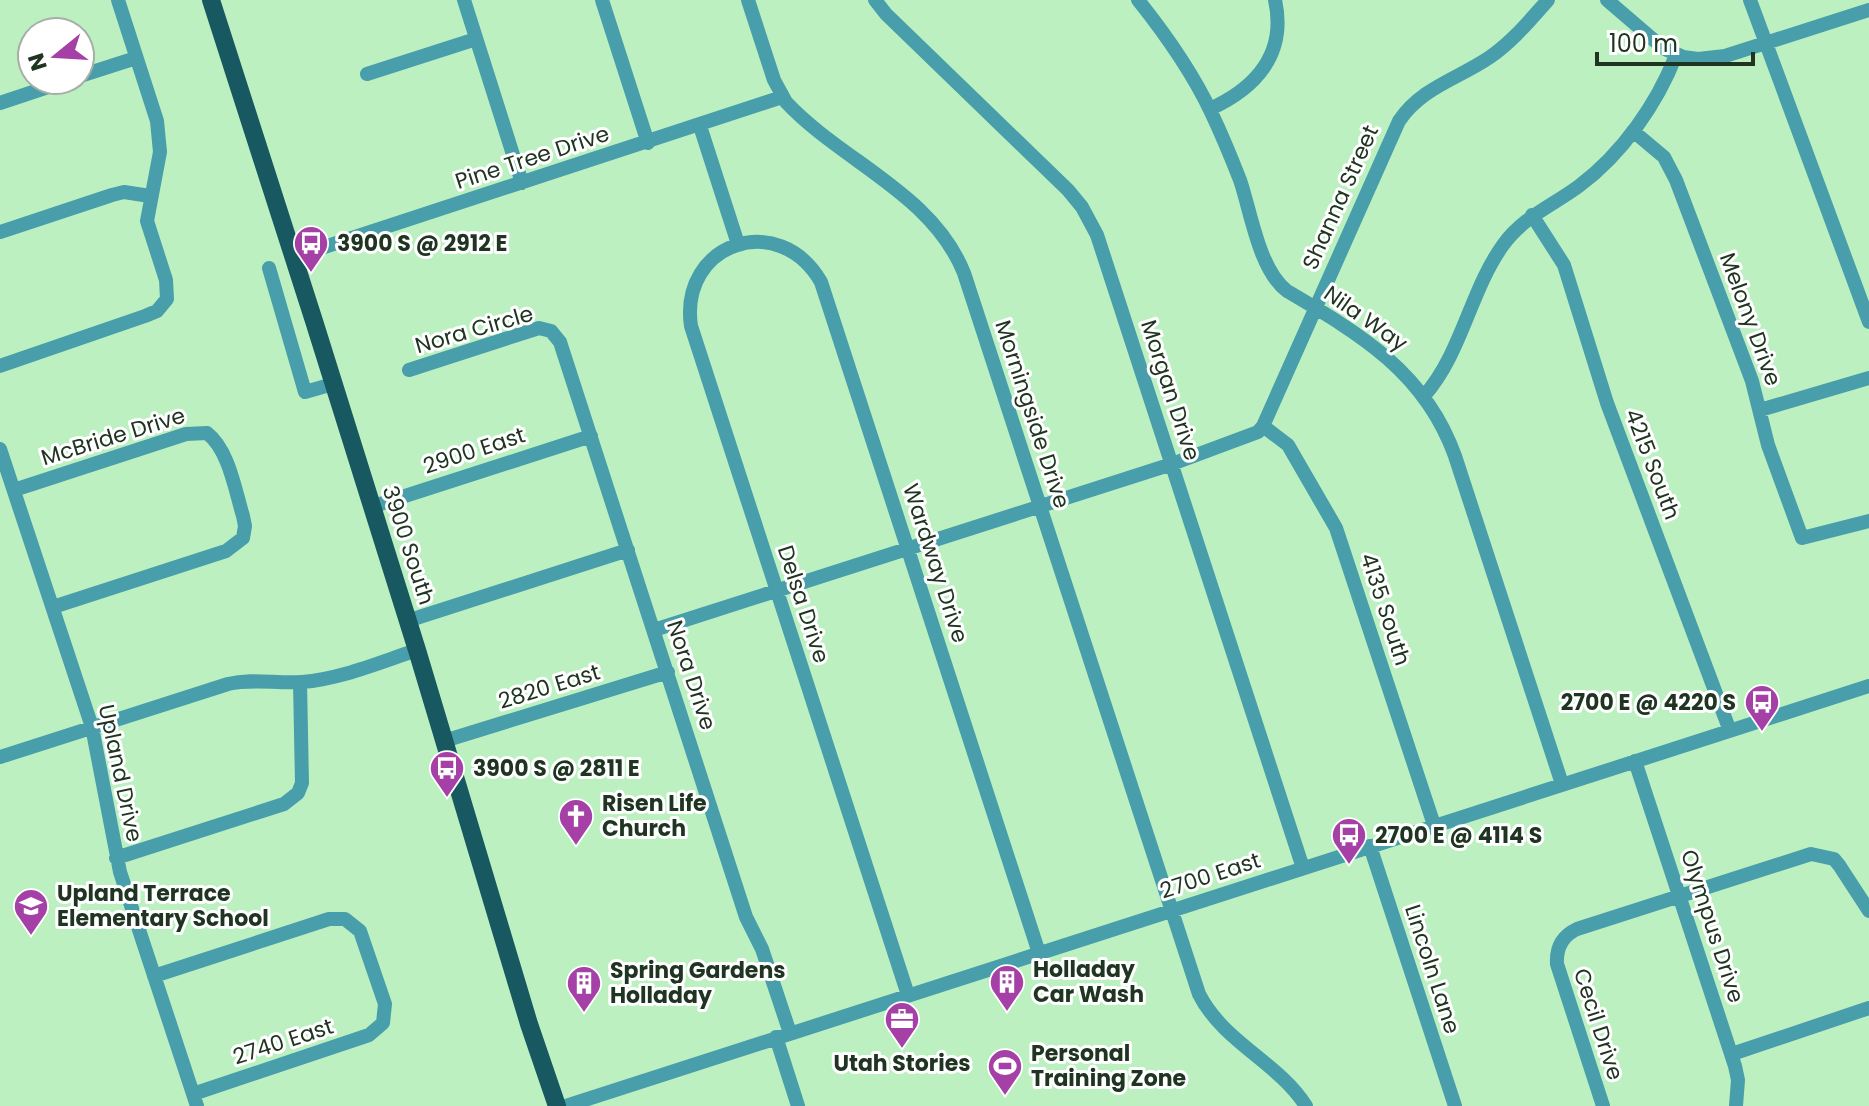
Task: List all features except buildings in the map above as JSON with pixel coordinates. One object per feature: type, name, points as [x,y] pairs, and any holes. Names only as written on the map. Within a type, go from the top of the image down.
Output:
[{"type":"main road","name":"3900 South","points":[[211,0],[417,650],[529,1024],[557,1106]]},
{"type":"street","points":[[0,366],[145,316],[157,311],[167,299],[166,280],[147,221],[160,137],[118,0]]},
{"type":"street","points":[[464,0],[522,183]]},
{"type":"street","points":[[602,0],[648,143]]},
{"type":"street","name":"Morningside Drive","points":[[748,0],[782,97],[794,110],[923,212],[950,245],[964,273],[1199,994],[1221,1025],[1289,1084],[1306,1106]]},
{"type":"street","name":"Morgan Drive","points":[[875,0],[1068,190],[1082,207],[1101,244],[1303,868]]},
{"type":"street","name":"Nila Way","points":[[1138,0],[1181,59],[1210,109],[1235,168],[1271,272],[1287,291],[1316,307],[1386,356],[1424,396],[1447,435],[1562,784]]},
{"type":"street","points":[[1210,109],[1247,88],[1268,62],[1277,29],[1275,0]]},
{"type":"street","name":"Shanna Street","points":[[1263,426],[1393,131],[1406,111],[1424,93],[1500,50],[1548,0]]},
{"type":"street","points":[[1607,0],[1657,44],[1676,55],[1698,59],[1725,56],[1869,10]]},
{"type":"street","points":[[1750,0],[1869,322]]},
{"type":"street","points":[[367,74],[476,39]]},
{"type":"street","points":[[1424,396],[1439,376],[1497,254],[1516,229],[1532,215],[1581,184],[1633,131],[1676,55]]},
{"type":"street","points":[[96,71],[136,58]]},
{"type":"street","points":[[0,103],[21,96]]},
{"type":"street","name":"Pine Tree Drive","points":[[294,257],[782,97]]},
{"type":"street","points":[[700,126],[738,244]]},
{"type":"street","name":"Melony Drive","points":[[1633,131],[1657,150],[1673,172],[1752,381],[1768,445],[1802,538],[1869,521]]},
{"type":"street","points":[[0,232],[124,192],[150,196]]},
{"type":"street","name":"4215 South","points":[[1532,215],[1564,265],[1607,403],[1730,731]]},
{"type":"street","name":"Wardway Drive","points":[[738,244],[766,242],[784,247],[802,257],[821,282],[1039,953]]},
{"type":"street","name":"Delsa Drive","points":[[738,244],[714,257],[702,271],[691,297],[690,317],[694,336],[908,995]]},
{"type":"street","points":[[269,268],[305,392],[333,384]]},
{"type":"street","name":"Nora Circle","points":[[409,370],[535,329],[551,331]]},
{"type":"street","name":"Nora Drive","points":[[551,331],[562,346],[746,917],[762,949],[798,1106]]},
{"type":"street","points":[[1760,410],[1869,378]]},
{"type":"street","points":[[654,630],[1172,464],[1249,437],[1263,426]]},
{"type":"street","name":"4135 South","points":[[1263,426],[1288,445],[1336,528],[1434,825]]},
{"type":"street","name":"McBride Drive","points":[[14,490],[186,434],[207,433],[221,450],[243,516],[243,538],[226,551],[53,607]]},
{"type":"street","name":"2900 East","points":[[371,507],[591,436]]},
{"type":"street","name":"Upland Drive","points":[[0,449],[92,727],[116,858],[195,1100]]},
{"type":"street","points":[[407,621],[628,550]]},
{"type":"street","points":[[0,757],[241,681],[300,682],[347,673],[417,650]]},
{"type":"street","name":"2820 East","points":[[444,741],[668,672]]},
{"type":"street","points":[[116,858],[284,804],[300,789],[300,682]]},
{"type":"street","name":"2700 East","points":[[566,1106],[1869,686]]},
{"type":"street","name":"Olympus Drive","points":[[1635,761],[1732,1054],[1738,1080],[1736,1106]]},
{"type":"street","name":"Lincoln Lane","points":[[1370,846],[1455,1106]]},
{"type":"street","points":[[1680,895],[1811,854],[1834,859],[1869,911]]},
{"type":"street","name":"Cecil Drive","points":[[1603,1106],[1558,969],[1558,948],[1567,934],[1577,929],[1680,895]]},
{"type":"street","name":"2740 East","points":[[154,976],[340,918],[350,922],[362,936],[385,1004],[383,1023],[369,1035],[195,1100]]},
{"type":"street","points":[[1732,1054],[1869,1008]]},
{"type":"place","name":"3900 S @ 2912 E","points":[[311,274]]},
{"type":"place","name":"2700 E @ 4220 S","points":[[1762,733]]},
{"type":"place","name":"3900 S @ 2811 E","points":[[447,799]]},
{"type":"place","name":"Risen Life Church","points":[[576,847]]},
{"type":"place","name":"2700 E @ 4114 S","points":[[1349,866]]},
{"type":"place","name":"Upland Terrace Elementary School","points":[[31,937]]},
{"type":"place","name":"Holladay Car Wash","points":[[1007,1013]]},
{"type":"place","name":"Spring Gardens Holladay","points":[[584,1014]]},
{"type":"place","name":"Utah Stories","points":[[902,1050]]},
{"type":"place","name":"Personal Training Zone","points":[[1005,1097]]}]
